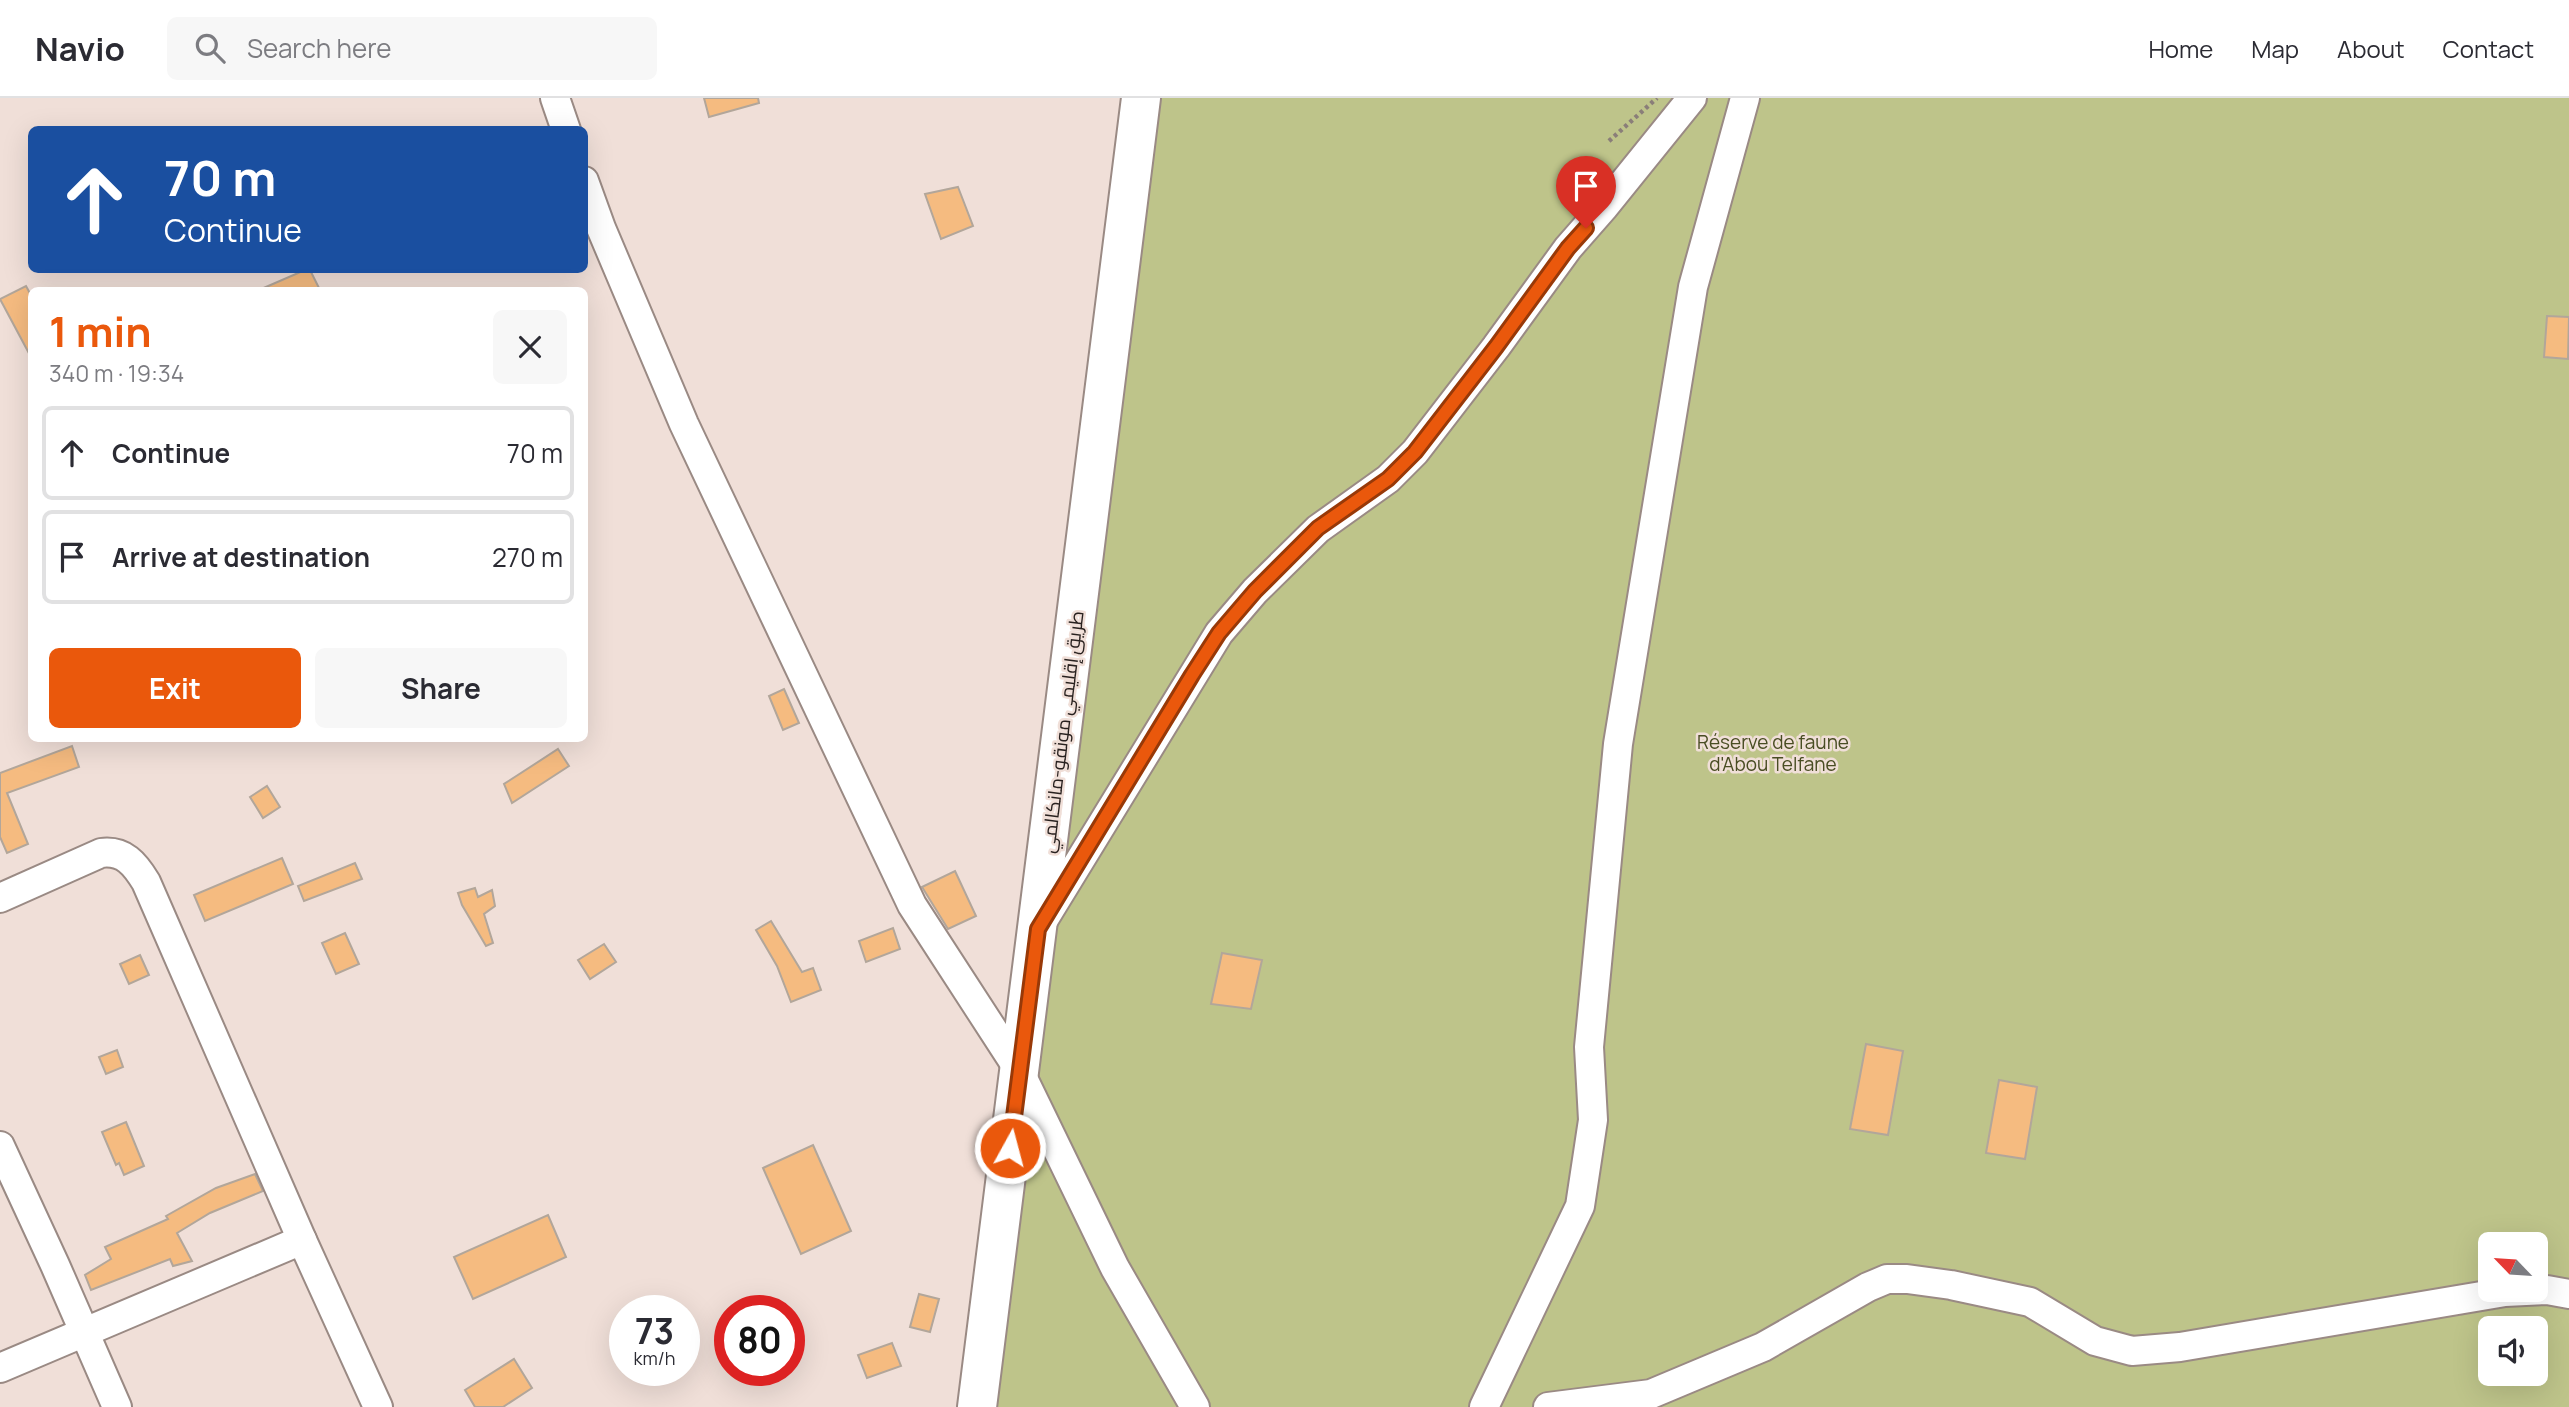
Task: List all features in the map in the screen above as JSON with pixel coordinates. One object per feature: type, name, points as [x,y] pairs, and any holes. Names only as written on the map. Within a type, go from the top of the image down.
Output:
[{"type":"highway","name":"طريق إقليمي مونقو-مانكالمي","points":[[977,1407],[1141,98]]},
{"type":"street","points":[[555,98],[565,126]]},
{"type":"street","points":[[1038,929],[1219,633],[1255,591],[1318,528],[1388,479],[1415,452],[1568,248],[1692,98]]},
{"type":"street","points":[[1485,1407],[1580,1206],[1593,1120],[1590,1047],[1618,744],[1693,287],[1745,98]]},
{"type":"street","points":[[588,192],[684,424],[912,905],[1019,1070],[1115,1268],[1195,1407]]},
{"type":"street","points":[[0,898],[101,853],[116,852],[131,860],[146,883],[378,1407]]},
{"type":"street","points":[[0,1146],[117,1407]]},
{"type":"street","points":[[0,1368],[302,1240]]},
{"type":"street","points":[[1548,1407],[1651,1394],[1763,1347],[1868,1287],[1887,1279],[1951,1285],[2030,1302],[2095,1341],[2132,1351],[2180,1347],[2505,1292],[2547,1290],[2569,1294]]},
{"type":"path","points":[[1609,141],[1657,98]]},
{"type":"green space","name":"Réserve de faune d'Abou Telfane","points":[[1141,98],[2569,98],[2569,1407],[977,1407]]},
{"type":"building","points":[[704,98],[758,98],[759,103],[709,117]]},
{"type":"building","points":[[958,187],[973,226],[941,239],[925,194]]},
{"type":"building","points":[[298,273],[312,273],[318,287],[266,287]]},
{"type":"building","points":[[26,286],[28,290],[28,352],[0,299]]},
{"type":"building","points":[[2547,316],[2569,317],[2568,359],[2544,357]]},
{"type":"building","points":[[784,689],[799,723],[783,730],[769,696]]},
{"type":"building","points":[[72,746],[79,767],[7,793],[28,844],[7,853],[0,837],[0,773]]},
{"type":"building","points":[[558,749],[569,766],[512,803],[504,784]]},
{"type":"building","points":[[267,786],[280,807],[263,818],[250,797]]},
{"type":"building","points":[[282,858],[293,884],[205,921],[194,895]]},
{"type":"building","points":[[355,863],[362,879],[304,901],[298,886]]},
{"type":"building","points":[[955,871],[976,916],[948,929],[922,887]]},
{"type":"building","points":[[475,888],[478,897],[492,890],[495,906],[484,914],[493,943],[486,946],[458,893]]},
{"type":"building","points":[[771,921],[802,972],[813,968],[821,990],[791,1002],[777,966],[756,930]]},
{"type":"building","points":[[893,928],[900,949],[866,962],[859,941]]},
{"type":"building","points":[[345,933],[359,964],[336,974],[322,943]]},
{"type":"building","points":[[604,944],[616,962],[590,979],[578,960]]},
{"type":"building","points":[[1222,953],[1262,960],[1251,1009],[1211,1004]]},
{"type":"building","points":[[140,955],[149,975],[129,984],[120,964]]},
{"type":"building","points":[[1866,1044],[1903,1051],[1888,1135],[1850,1129]]},
{"type":"building","points":[[117,1050],[123,1067],[106,1074],[99,1057]]},
{"type":"building","points":[[1999,1080],[2037,1087],[2025,1159],[1986,1153]]},
{"type":"building","points":[[126,1122],[144,1166],[124,1175],[119,1163],[116,1165],[102,1132]]},
{"type":"building","points":[[813,1145],[851,1231],[801,1254],[763,1168]]},
{"type":"building","points":[[255,1174],[263,1191],[210,1213],[177,1233],[192,1261],[173,1266],[170,1259],[91,1290],[85,1275],[111,1259],[105,1247],[168,1219],[166,1216],[216,1188]]},
{"type":"building","points":[[548,1215],[566,1257],[473,1299],[454,1257]]},
{"type":"building","points":[[919,1294],[939,1299],[930,1332],[910,1327]]},
{"type":"building","points":[[892,1343],[901,1366],[867,1378],[858,1355]]},
{"type":"building","points":[[514,1359],[532,1388],[503,1407],[475,1407],[465,1390]]},
{"type":"route","points":[[1010,1148],[1038,929],[1192,675],[1219,633],[1255,591],[1318,528],[1388,479],[1415,452],[1568,248],[1586,228]]}]
